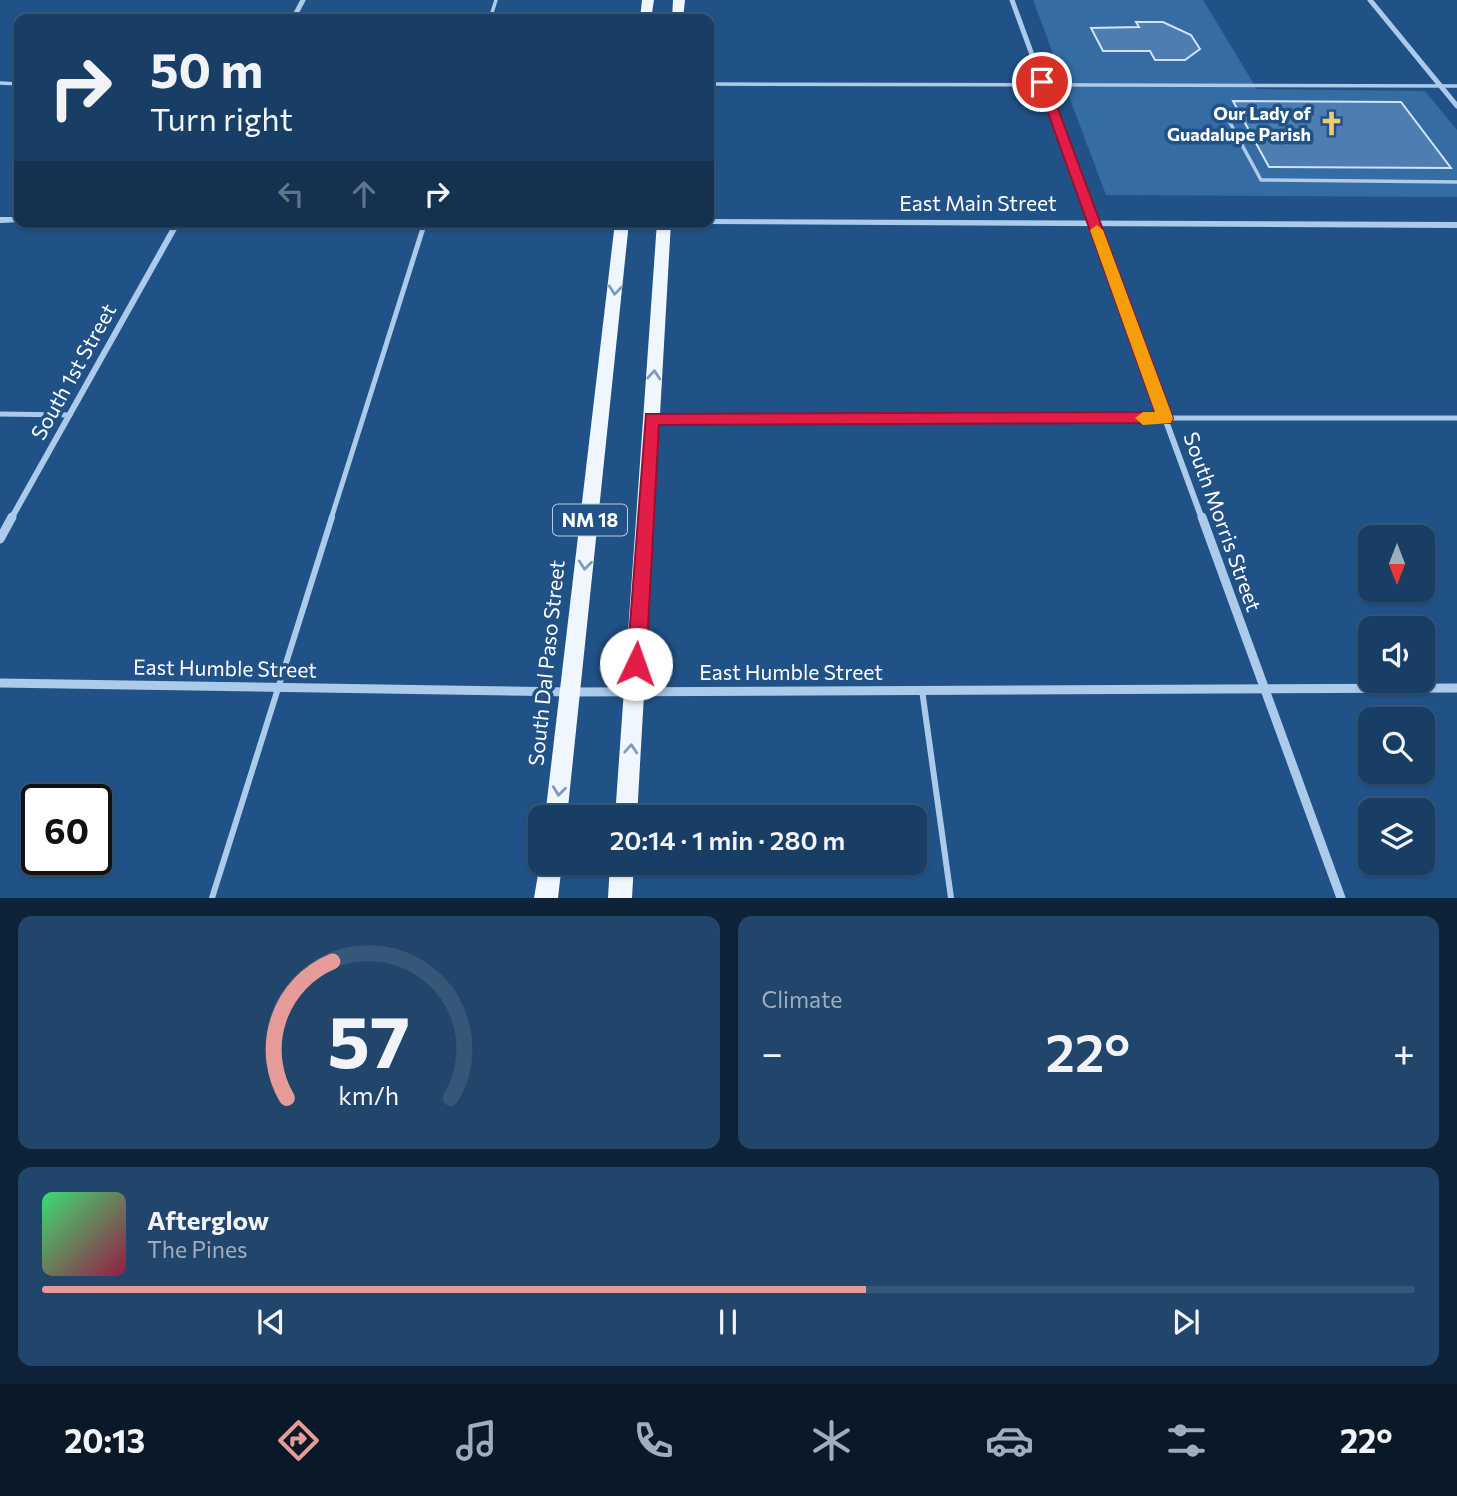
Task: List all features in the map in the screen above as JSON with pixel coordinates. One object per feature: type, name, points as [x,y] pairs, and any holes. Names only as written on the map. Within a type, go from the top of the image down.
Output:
[{"type":"main road","name":"South Dal Paso Street","points":[[557,805],[621,228]]},
{"type":"main road","name":"NM 18","points":[[626,805],[664,228]]},
{"type":"main road","points":[[546,898],[549,875]]},
{"type":"main road","points":[[620,898],[621,875]]},
{"type":"street","name":"South Morris Street","points":[[1012,0],[1341,898]]},
{"type":"street","points":[[1370,0],[1457,106]]},
{"type":"street","name":"East Main Street","points":[[714,222],[1457,225]]},
{"type":"street","name":"South 1st Street","points":[[0,539],[175,228]]},
{"type":"street","name":"East Humble Street","points":[[0,683],[571,692],[1457,688]]},
{"type":"lane","points":[[714,84],[1457,86]]},
{"type":"lane","points":[[1228,119],[1261,180],[1457,181]]},
{"type":"lane","points":[[212,898],[423,228]]},
{"type":"lane","points":[[0,414],[70,415]]},
{"type":"lane","points":[[652,418],[1457,418]]},
{"type":"lane","points":[[922,690],[951,898]]},
{"type":"shaded area","points":[[1033,0],[1203,0],[1257,89],[1425,91],[1457,130],[1457,197],[1106,195]]},
{"type":"building","name":"Our Lady of Guadalupe Parish","points":[[1136,22],[1163,22],[1191,35],[1200,49],[1185,60],[1155,60],[1150,51],[1103,51],[1091,28],[1139,27]]},
{"type":"building","name":"Our Lady of Guadalupe Parish","points":[[1233,101],[1401,102],[1451,168],[1269,167]]},
{"type":"slow traffic","points":[[1097,230],[1166,418],[1143,418]]},
{"type":"place","name":"Our Lady of Guadalupe Parish","points":[[1331,124]]},
{"type":"route","points":[[636,664],[652,418],[1166,418],[1042,82]]}]
